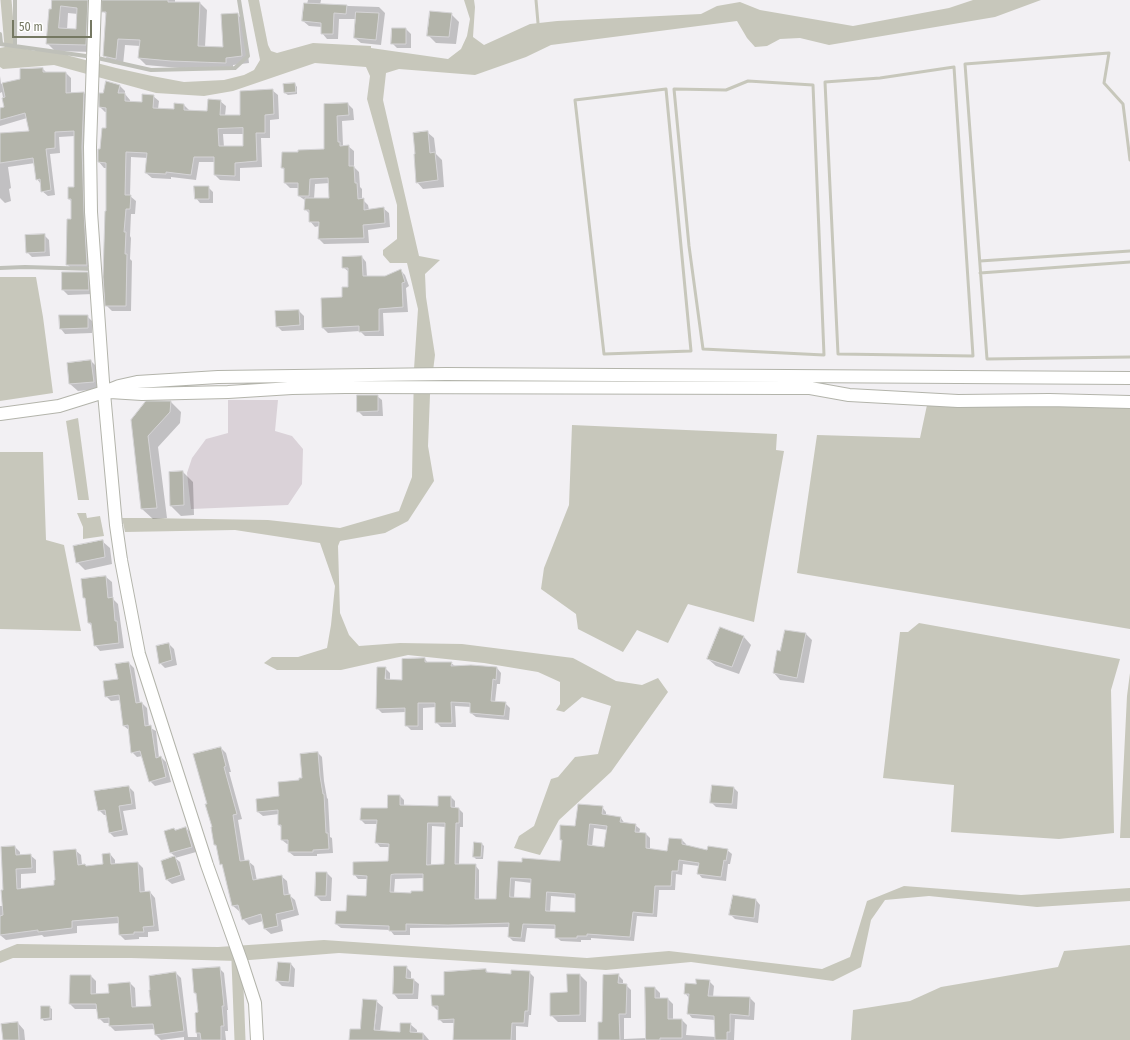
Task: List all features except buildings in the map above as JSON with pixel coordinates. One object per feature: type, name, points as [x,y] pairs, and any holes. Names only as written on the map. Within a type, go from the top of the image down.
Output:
[{"type":"street","points":[[15,0],[15,45]]},
{"type":"street","points":[[95,0],[90,147],[91,212],[104,392],[116,525],[121,560],[139,654],[207,865],[255,1004],[257,1040]]},
{"type":"street","points":[[0,34],[1,43],[93,57],[152,70],[235,68],[248,56],[239,0]]},
{"type":"street","points":[[0,268],[25,267],[95,269]]},
{"type":"street","points":[[0,414],[59,406],[119,386],[137,382],[170,379],[315,375],[446,374],[1130,378]]},
{"type":"street","points":[[104,392],[142,394],[346,387],[810,388],[849,395],[935,400],[1130,402]]},
{"type":"shaded area","points":[[248,0],[259,0],[268,45],[271,51],[277,53],[313,43],[371,46],[371,48],[448,59],[461,49],[467,36],[470,19],[464,0],[474,0],[473,37],[484,45],[530,24],[557,21],[701,14],[717,6],[740,2],[760,10],[853,26],[949,8],[973,0],[1041,0],[995,17],[829,45],[800,38],[780,39],[767,46],[755,47],[747,38],[737,21],[551,45],[526,57],[475,75],[399,69],[386,73],[383,100],[419,256],[440,260],[425,274],[426,297],[435,355],[430,395],[428,446],[434,481],[408,521],[385,533],[340,541],[338,546],[340,613],[349,635],[359,646],[400,643],[462,644],[573,658],[616,681],[642,685],[658,678],[668,692],[611,772],[559,820],[540,855],[514,848],[519,836],[534,826],[551,779],[558,777],[575,757],[598,754],[611,706],[582,697],[564,712],[556,710],[560,704],[560,682],[538,672],[484,663],[408,655],[341,670],[277,670],[264,663],[272,657],[298,657],[327,648],[335,586],[320,543],[235,530],[125,532],[122,518],[268,520],[340,528],[399,511],[412,477],[414,369],[418,309],[407,263],[390,263],[383,255],[383,250],[397,239],[397,205],[367,99],[370,76],[366,67],[315,63],[233,91],[204,96],[156,93],[54,65],[3,69],[0,67],[0,48],[10,46],[36,51],[59,51],[70,56],[116,68],[184,82],[224,80],[244,75],[254,70],[260,60]]},
{"type":"shaded area","points":[[0,277],[36,277],[53,393],[0,401]]},
{"type":"shaded area","points":[[228,400],[278,400],[275,431],[292,436],[303,449],[302,484],[288,505],[191,509],[187,473],[192,458],[206,439],[228,433]]},
{"type":"shaded area","points":[[927,405],[1130,407],[1130,629],[797,573],[817,435],[920,438]]},
{"type":"shaded area","points":[[78,418],[89,500],[78,500],[66,421]]},
{"type":"shaded area","points":[[572,425],[777,434],[776,450],[784,451],[754,622],[688,604],[668,643],[637,630],[623,652],[578,629],[576,614],[541,589],[544,568],[569,505]]},
{"type":"shaded area","points":[[0,452],[43,452],[46,540],[64,545],[81,631],[0,629]]},
{"type":"shaded area","points":[[77,513],[86,513],[87,518],[100,516],[104,536],[83,539],[83,527]]},
{"type":"shaded area","points":[[919,623],[1120,659],[1111,690],[1114,833],[1059,839],[951,832],[954,785],[883,778],[900,632],[908,632]]},
{"type":"shaded area","points":[[1130,673],[1130,838],[1120,838],[1127,696]]},
{"type":"shaded area","points":[[904,886],[1021,895],[1130,888],[1130,901],[1037,907],[929,896],[885,900],[871,920],[861,967],[833,981],[691,962],[606,970],[339,953],[237,961],[131,958],[13,958],[0,963],[0,951],[17,944],[218,947],[324,940],[587,958],[669,951],[822,969],[850,957],[867,901]]},
{"type":"shaded area","points":[[1130,945],[1130,1040],[851,1040],[853,1010],[910,1001],[941,987],[1058,967],[1064,951]]},
{"type":"waterway","points":[[6,0],[10,46]]},
{"type":"waterway","points":[[536,0],[538,23]]},
{"type":"waterway","points":[[1130,160],[1123,104],[1104,83],[1109,53],[965,64],[987,359],[1130,357]]},
{"type":"waterway","points":[[954,67],[973,356],[838,354],[825,82],[880,78],[954,67]]},
{"type":"waterway","points":[[748,81],[813,85],[824,355],[703,349],[689,246],[674,89],[726,90],[748,81]]},
{"type":"waterway","points":[[666,89],[691,351],[604,354],[575,100],[666,89]]},
{"type":"waterway","points":[[980,261],[1130,251]]},
{"type":"waterway","points":[[980,273],[1130,262]]},
{"type":"waterway","points":[[237,961],[240,1040]]}]
